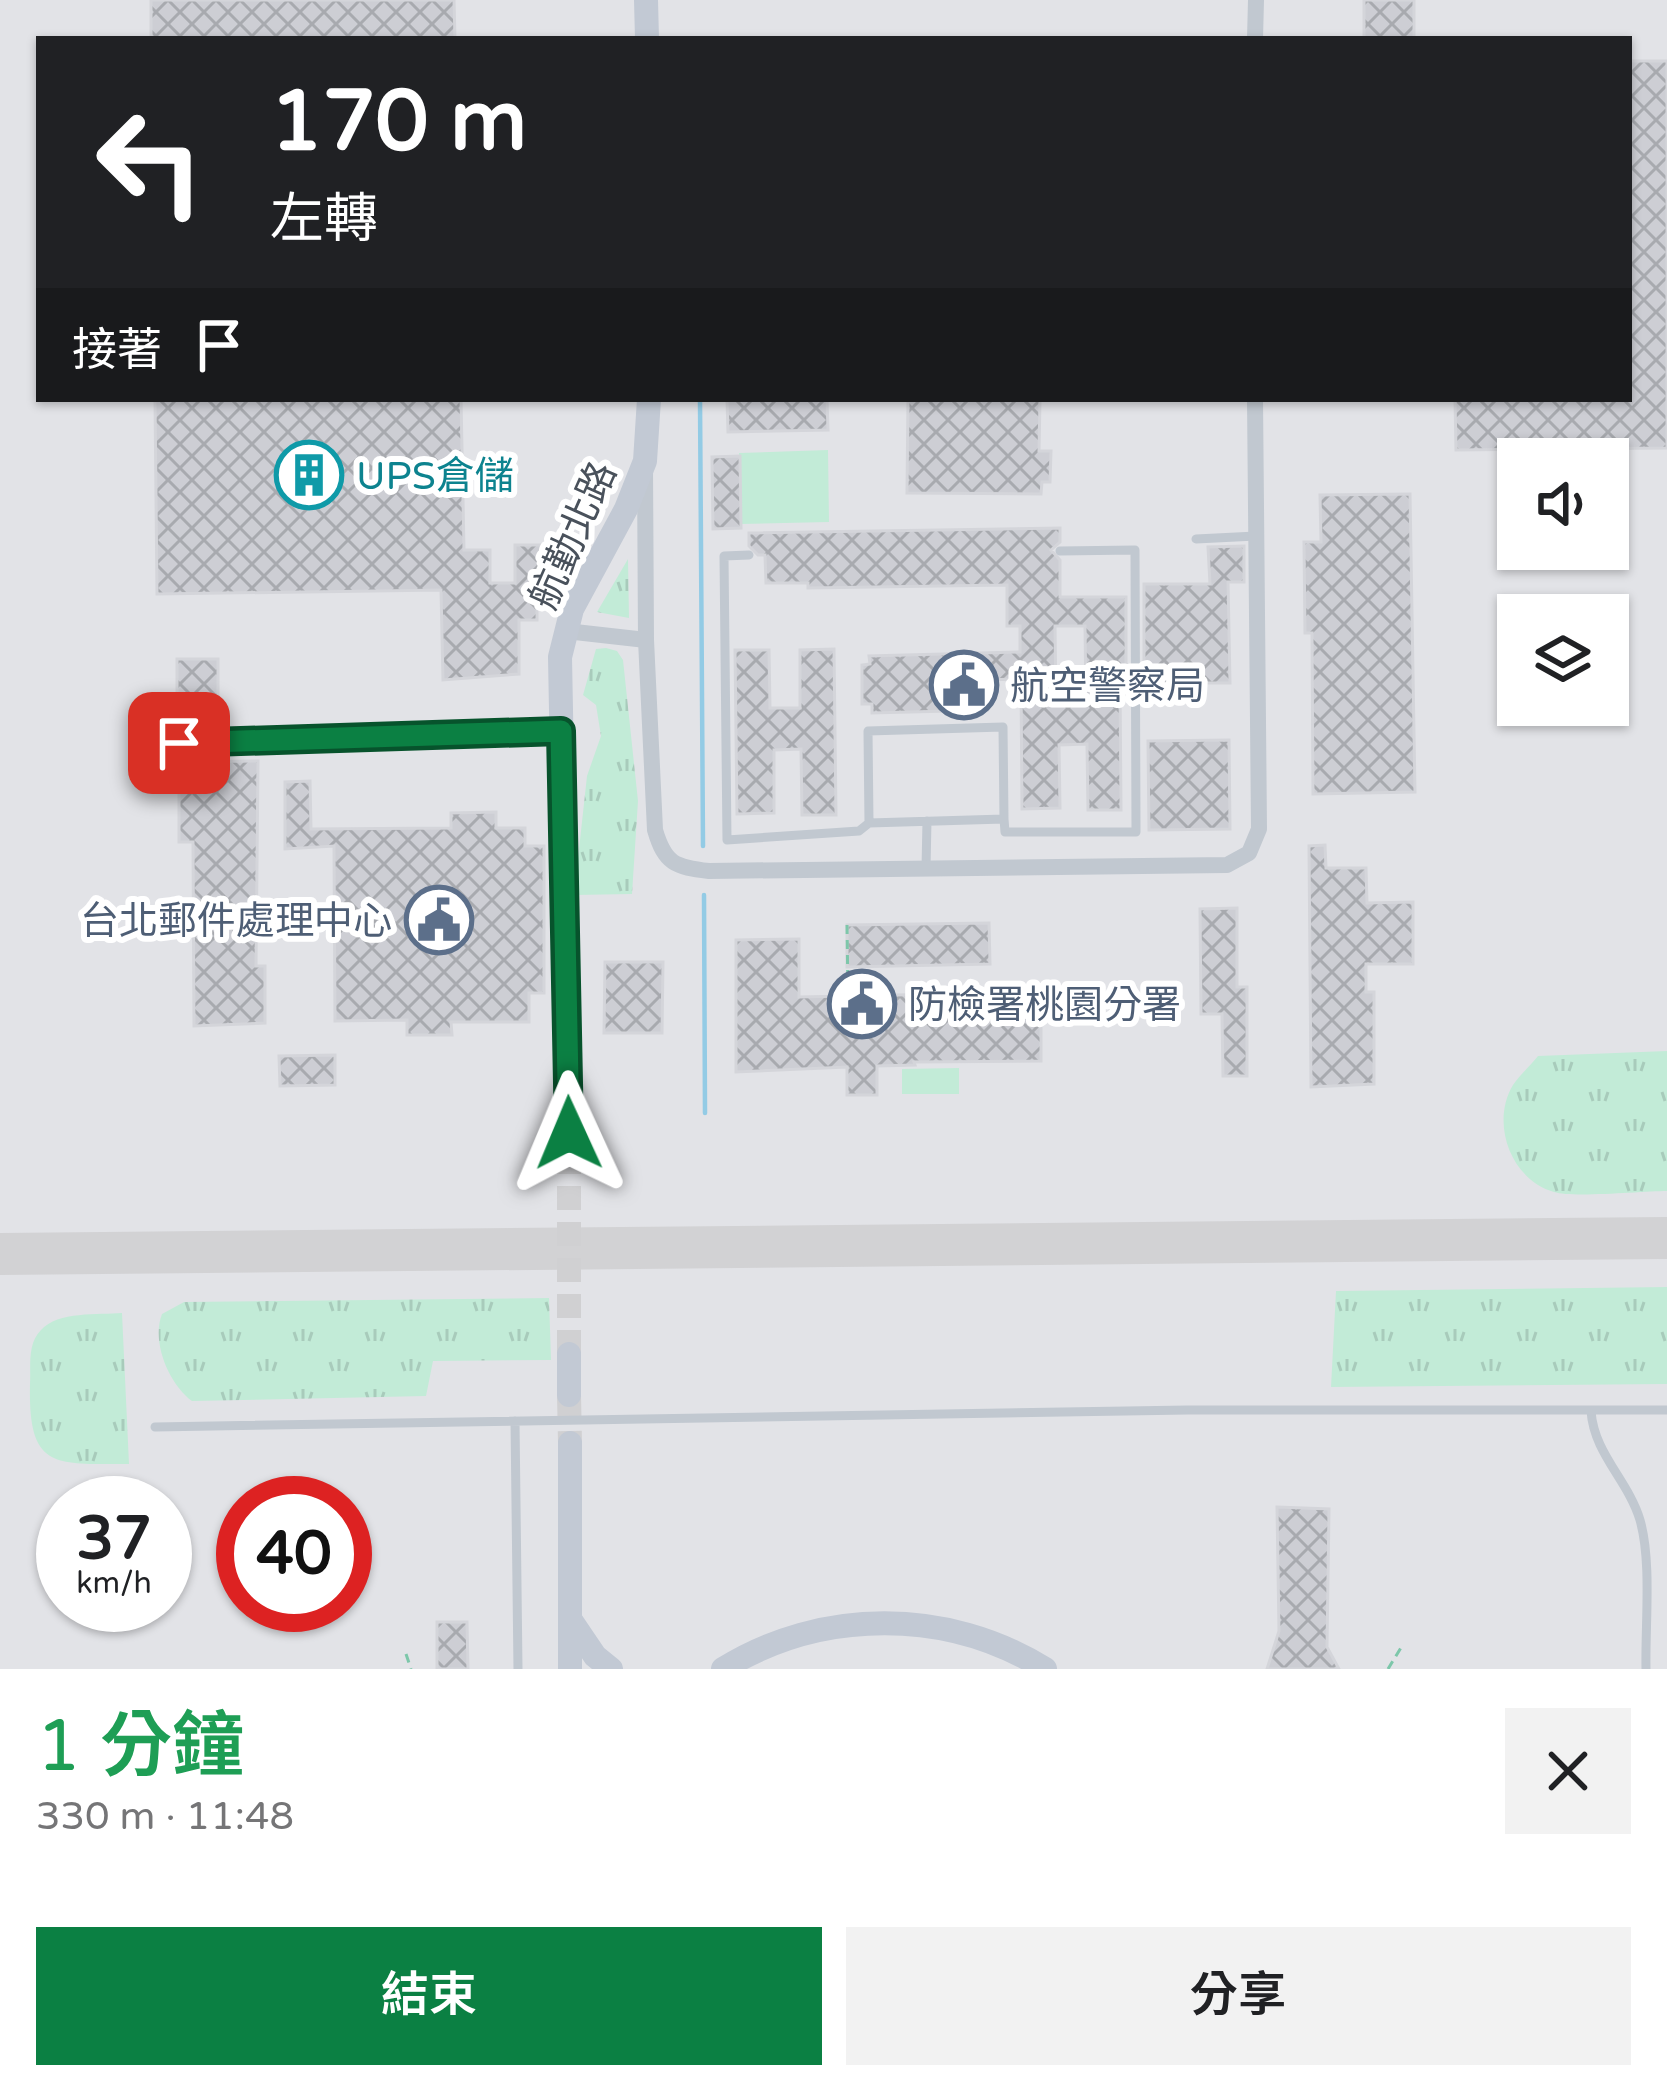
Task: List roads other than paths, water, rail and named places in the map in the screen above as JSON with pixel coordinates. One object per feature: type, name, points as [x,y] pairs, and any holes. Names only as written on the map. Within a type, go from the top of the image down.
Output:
[{"type":"street","points":[[646,0],[647,36]]},
{"type":"street","points":[[1255,36],[1256,0]]},
{"type":"street","name":"航勤北路","points":[[569,1133],[560,657],[572,609],[626,509],[645,461],[649,402]]},
{"type":"street","points":[[645,461],[646,640],[655,830],[661,852],[679,867],[709,871],[1227,865],[1249,853],[1258,829],[1255,402]]},
{"type":"street","points":[[566,631],[646,640]]},
{"type":"street","points":[[569,1354],[569,1395]]},
{"type":"street","points":[[569,1669],[570,1443]]},
{"type":"street","points":[[570,1620],[596,1657],[611,1669]]},
{"type":"street","points":[[723,1669],[797,1634],[840,1624],[894,1623],[975,1636],[1009,1648],[1045,1669]]},
{"type":"lane","points":[[1196,539],[1256,536]]},
{"type":"lane","points":[[868,823],[868,731],[1003,727],[1005,832],[1136,832],[1135,550],[1060,551]]},
{"type":"lane","points":[[749,556],[724,556],[727,840],[859,832],[868,823],[1004,819]]},
{"type":"lane","points":[[142,744],[561,731]]},
{"type":"lane","points":[[926,868],[927,820]]},
{"type":"lane","points":[[155,1427],[1188,1410],[1667,1410]]},
{"type":"lane","points":[[1591,1411],[1592,1429],[1605,1458],[1640,1520],[1646,1669]]},
{"type":"lane","points":[[515,1421],[518,1669]]},
{"type":"waterway","points":[[700,402],[703,846]]},
{"type":"waterway","points":[[704,895],[705,1113]]},
{"type":"tunnel","points":[[569,1133],[569,1354]]},
{"type":"tunnel","points":[[569,1395],[570,1443]]},
{"type":"place","name":"UPS倉儲","points":[[309,475]]},
{"type":"place","name":"航空警察局","points":[[964,685]]},
{"type":"place","name":"台北郵件處理中心","points":[[439,920]]},
{"type":"place","name":"防檢署桃園分署","points":[[862,1004]]}]
